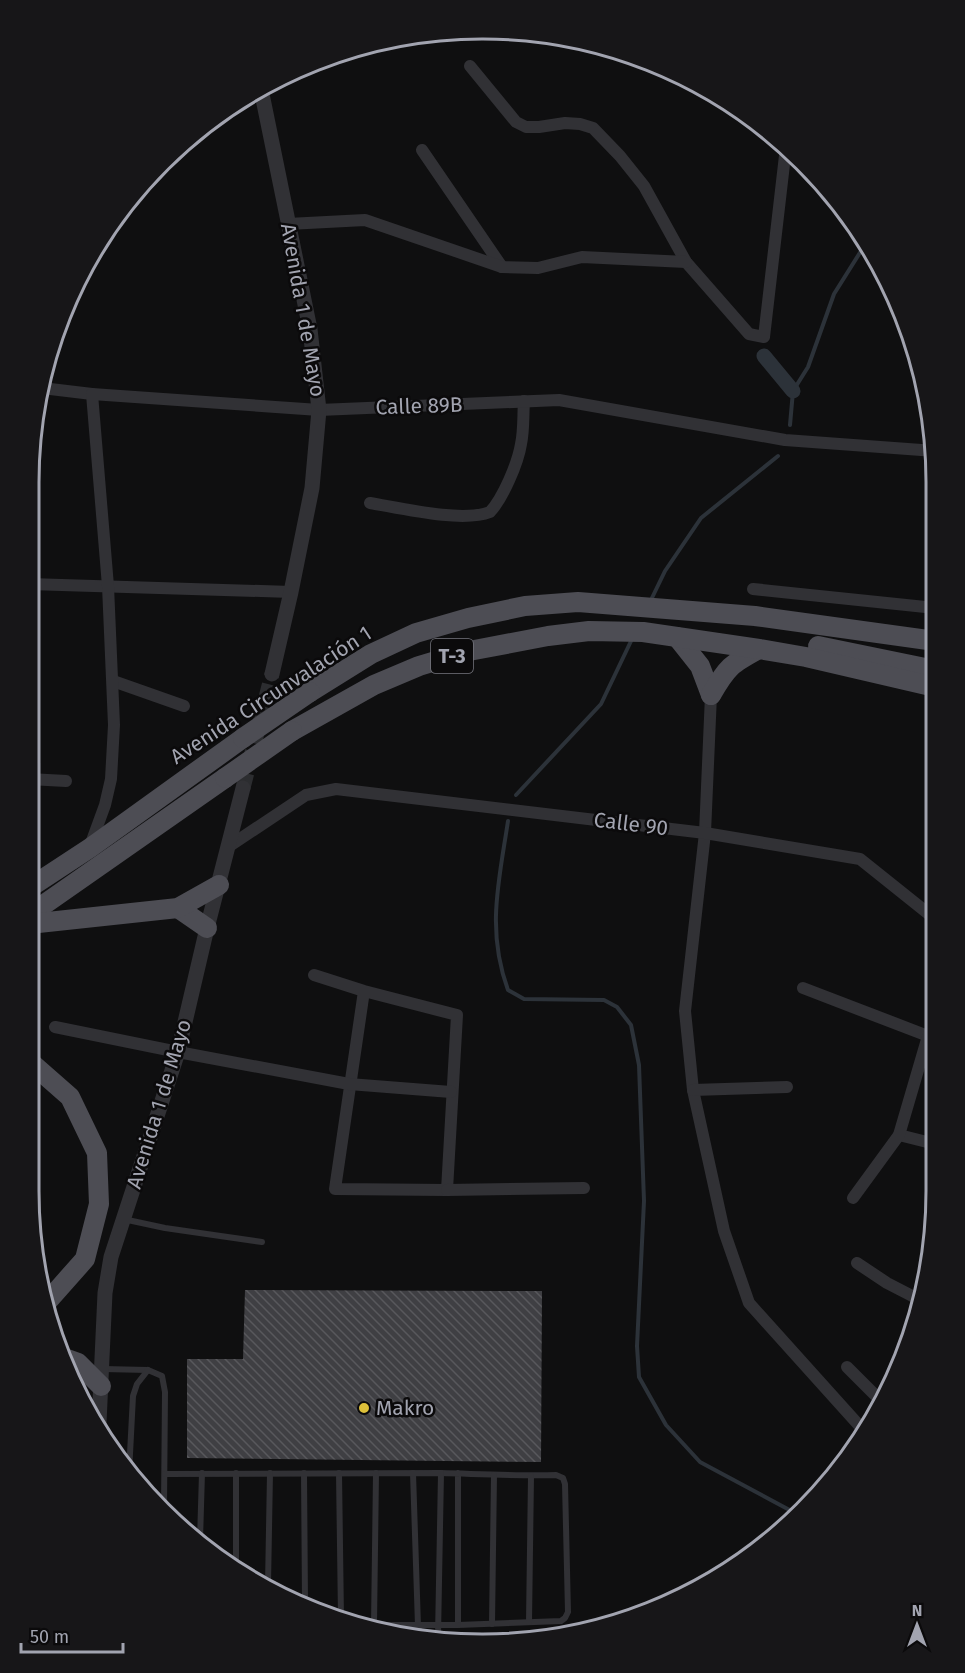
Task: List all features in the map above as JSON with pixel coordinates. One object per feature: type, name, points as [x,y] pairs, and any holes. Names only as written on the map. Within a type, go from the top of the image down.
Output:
[{"type":"main road","name":"Avenida Circunvalación 1","points":[[39,881],[90,848],[310,692],[371,654],[416,633],[468,618],[525,606],[578,602],[755,616],[852,630]]},
{"type":"main road","points":[[852,630],[926,634]]},
{"type":"main road","points":[[852,630],[926,649]]},
{"type":"main road","name":"T-3","points":[[852,630],[926,640]]},
{"type":"main road","name":"Avenida Circunvalación 1","points":[[39,908],[292,731],[374,685],[419,666],[459,654],[548,636],[588,631],[635,632],[719,643]]},
{"type":"main road","points":[[677,637],[700,666],[711,695]]},
{"type":"main road","points":[[719,643],[806,644],[926,668]]},
{"type":"main road","name":"T-3","points":[[719,643],[806,657],[926,685]]},
{"type":"main road","points":[[711,695],[733,664],[759,649]]},
{"type":"main road","points":[[39,923],[178,908],[219,885]]},
{"type":"main road","points":[[178,908],[207,928]]},
{"type":"main road","points":[[39,1070],[70,1097],[97,1153],[99,1204],[85,1259],[52,1296]]},
{"type":"main road","points":[[74,1361],[101,1377]]},
{"type":"street","points":[[470,66],[516,122],[526,127],[565,123],[593,128],[644,186],[686,262],[749,334],[764,337],[785,158]]},
{"type":"street","name":"Avenida 1 de Mayo","points":[[263,97],[310,329],[319,410],[312,488],[272,674]]},
{"type":"street","points":[[422,150],[502,267]]},
{"type":"street","points":[[288,224],[365,220],[502,267],[538,268],[582,258],[686,262]]},
{"type":"street","name":"Calle 89B","points":[[50,389],[319,410],[559,400],[785,440],[925,450]]},
{"type":"street","points":[[90,848],[105,805],[111,779],[114,725],[108,586],[92,394]]},
{"type":"street","points":[[370,503],[423,512],[462,515],[490,512],[501,496],[518,457],[524,401]]},
{"type":"street","points":[[39,584],[291,592]]},
{"type":"street","points":[[753,589],[926,607]]},
{"type":"street","points":[[113,681],[184,706]]},
{"type":"street","points":[[711,695],[705,833],[685,1011],[693,1090],[724,1231],[749,1303],[859,1424]]},
{"type":"street","points":[[39,780],[66,781]]},
{"type":"street","name":"Avenida 1 de Mayo","points":[[99,1414],[105,1293],[111,1257],[178,1052],[243,788]]},
{"type":"street","name":"Calle 90","points":[[228,847],[306,795],[336,789],[705,833],[860,859],[926,911]]},
{"type":"street","points":[[314,975],[364,991],[457,1015],[447,1190]]},
{"type":"street","points":[[803,988],[926,1035]]},
{"type":"street","points":[[364,991],[335,1189],[584,1188]]},
{"type":"street","points":[[55,1027],[349,1084],[452,1092]]},
{"type":"street","points":[[853,1198],[899,1135],[926,1043]]},
{"type":"street","points":[[693,1090],[787,1087]]},
{"type":"street","points":[[899,1135],[926,1142]]},
{"type":"street","points":[[857,1263],[887,1283],[913,1296]]},
{"type":"street","points":[[847,1367],[875,1396]]},
{"type":"lane","points":[[123,1219],[165,1228],[262,1242]]},
{"type":"lane","points":[[101,1377],[148,1370],[162,1376],[165,1392],[164,1499]]},
{"type":"lane","points":[[130,1458],[133,1395],[137,1384],[148,1370]]},
{"type":"lane","points":[[200,1532],[202,1473]]},
{"type":"lane","points":[[236,1473],[236,1559]]},
{"type":"lane","points":[[268,1579],[270,1473]]},
{"type":"lane","points":[[304,1473],[305,1596]]},
{"type":"lane","points":[[339,1473],[341,1610]]},
{"type":"lane","points":[[374,1620],[376,1473]]},
{"type":"lane","points":[[413,1473],[419,1629]]},
{"type":"lane","points":[[438,1631],[441,1473]]},
{"type":"lane","points":[[165,1474],[458,1473],[556,1475],[563,1478],[566,1484],[568,1612],[565,1618],[561,1621],[399,1626]]},
{"type":"lane","points":[[458,1473],[458,1625]]},
{"type":"lane","points":[[492,1624],[494,1475]]},
{"type":"lane","points":[[529,1622],[531,1476]]},
{"type":"building","name":"Makro","points":[[245,1290],[542,1291],[541,1462],[187,1458],[187,1359],[243,1359]]},
{"type":"waterway","points":[[790,425],[793,391],[808,367],[834,294],[861,251]]},
{"type":"waterway","points":[[764,356],[793,391]]},
{"type":"waterway","points":[[650,602],[665,571],[701,518],[778,456]]},
{"type":"waterway","points":[[516,795],[601,704],[632,639]]},
{"type":"waterway","points":[[508,821],[496,906],[497,947],[508,990],[524,999],[604,1000],[617,1007],[631,1025],[639,1065],[644,1201],[637,1346],[639,1377],[666,1425],[700,1462],[790,1510]]},
{"type":"tunnel","points":[[243,788],[272,674]]},
{"type":"place","name":"Makro","points":[[364,1408]]}]
